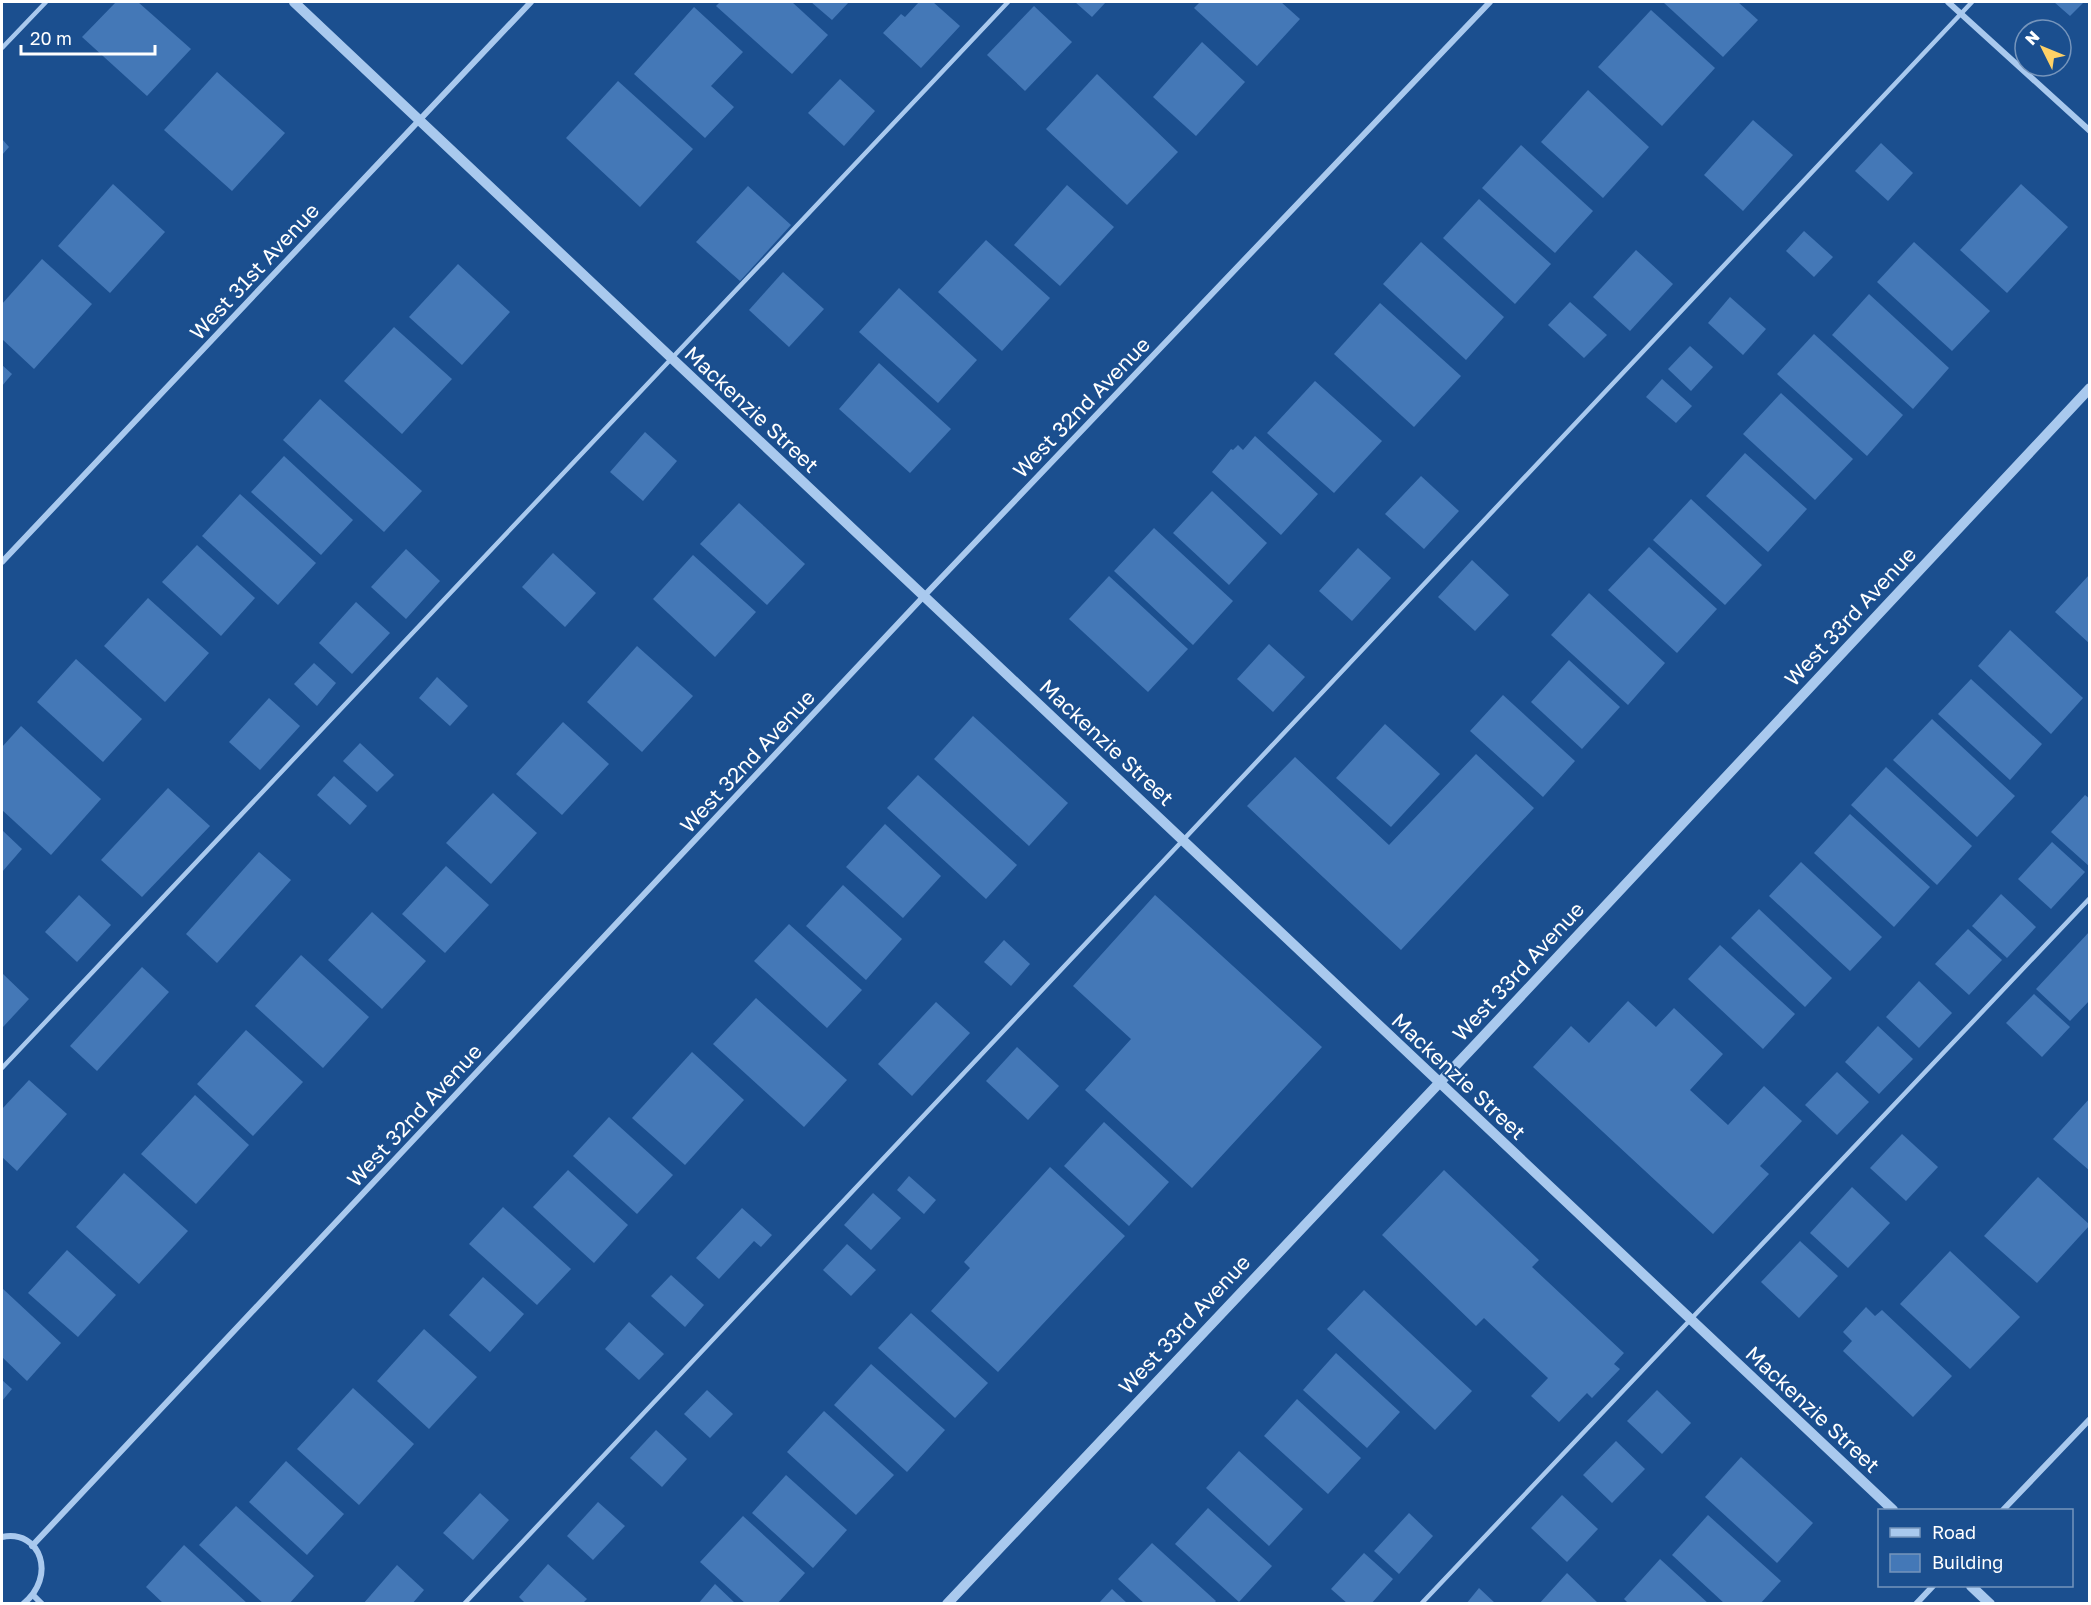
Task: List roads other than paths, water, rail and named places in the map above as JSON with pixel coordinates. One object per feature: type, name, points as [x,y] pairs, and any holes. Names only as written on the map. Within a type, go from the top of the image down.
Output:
[{"type":"street","name":"Mackenzie Street","points":[[294,2],[1438,1084],[1892,1509]]},
{"type":"street","name":"West 31st Avenue","points":[[2,562],[531,2]]},
{"type":"street","name":"West 32nd Avenue","points":[[32,1546],[924,596],[1490,2]]},
{"type":"street","points":[[1948,2],[2090,131]]},
{"type":"street","name":"West 33rd Avenue","points":[[947,1604],[2090,388]]},
{"type":"street","points":[[2004,1509],[2090,1419]]},
{"type":"street","points":[[2,1537],[21,1538],[32,1546],[40,1558],[43,1571],[40,1584],[33,1596],[23,1604]]},
{"type":"street","points":[[1916,1604],[1932,1587]]},
{"type":"street","points":[[1972,1587],[1990,1604]]},
{"type":"street","points":[[33,1596],[42,1604]]},
{"type":"lane","points":[[2,48],[46,2]]},
{"type":"lane","points":[[2,1068],[1008,2]]},
{"type":"lane","points":[[464,1604],[1972,2]]},
{"type":"lane","points":[[1421,1604],[2090,898]]}]
